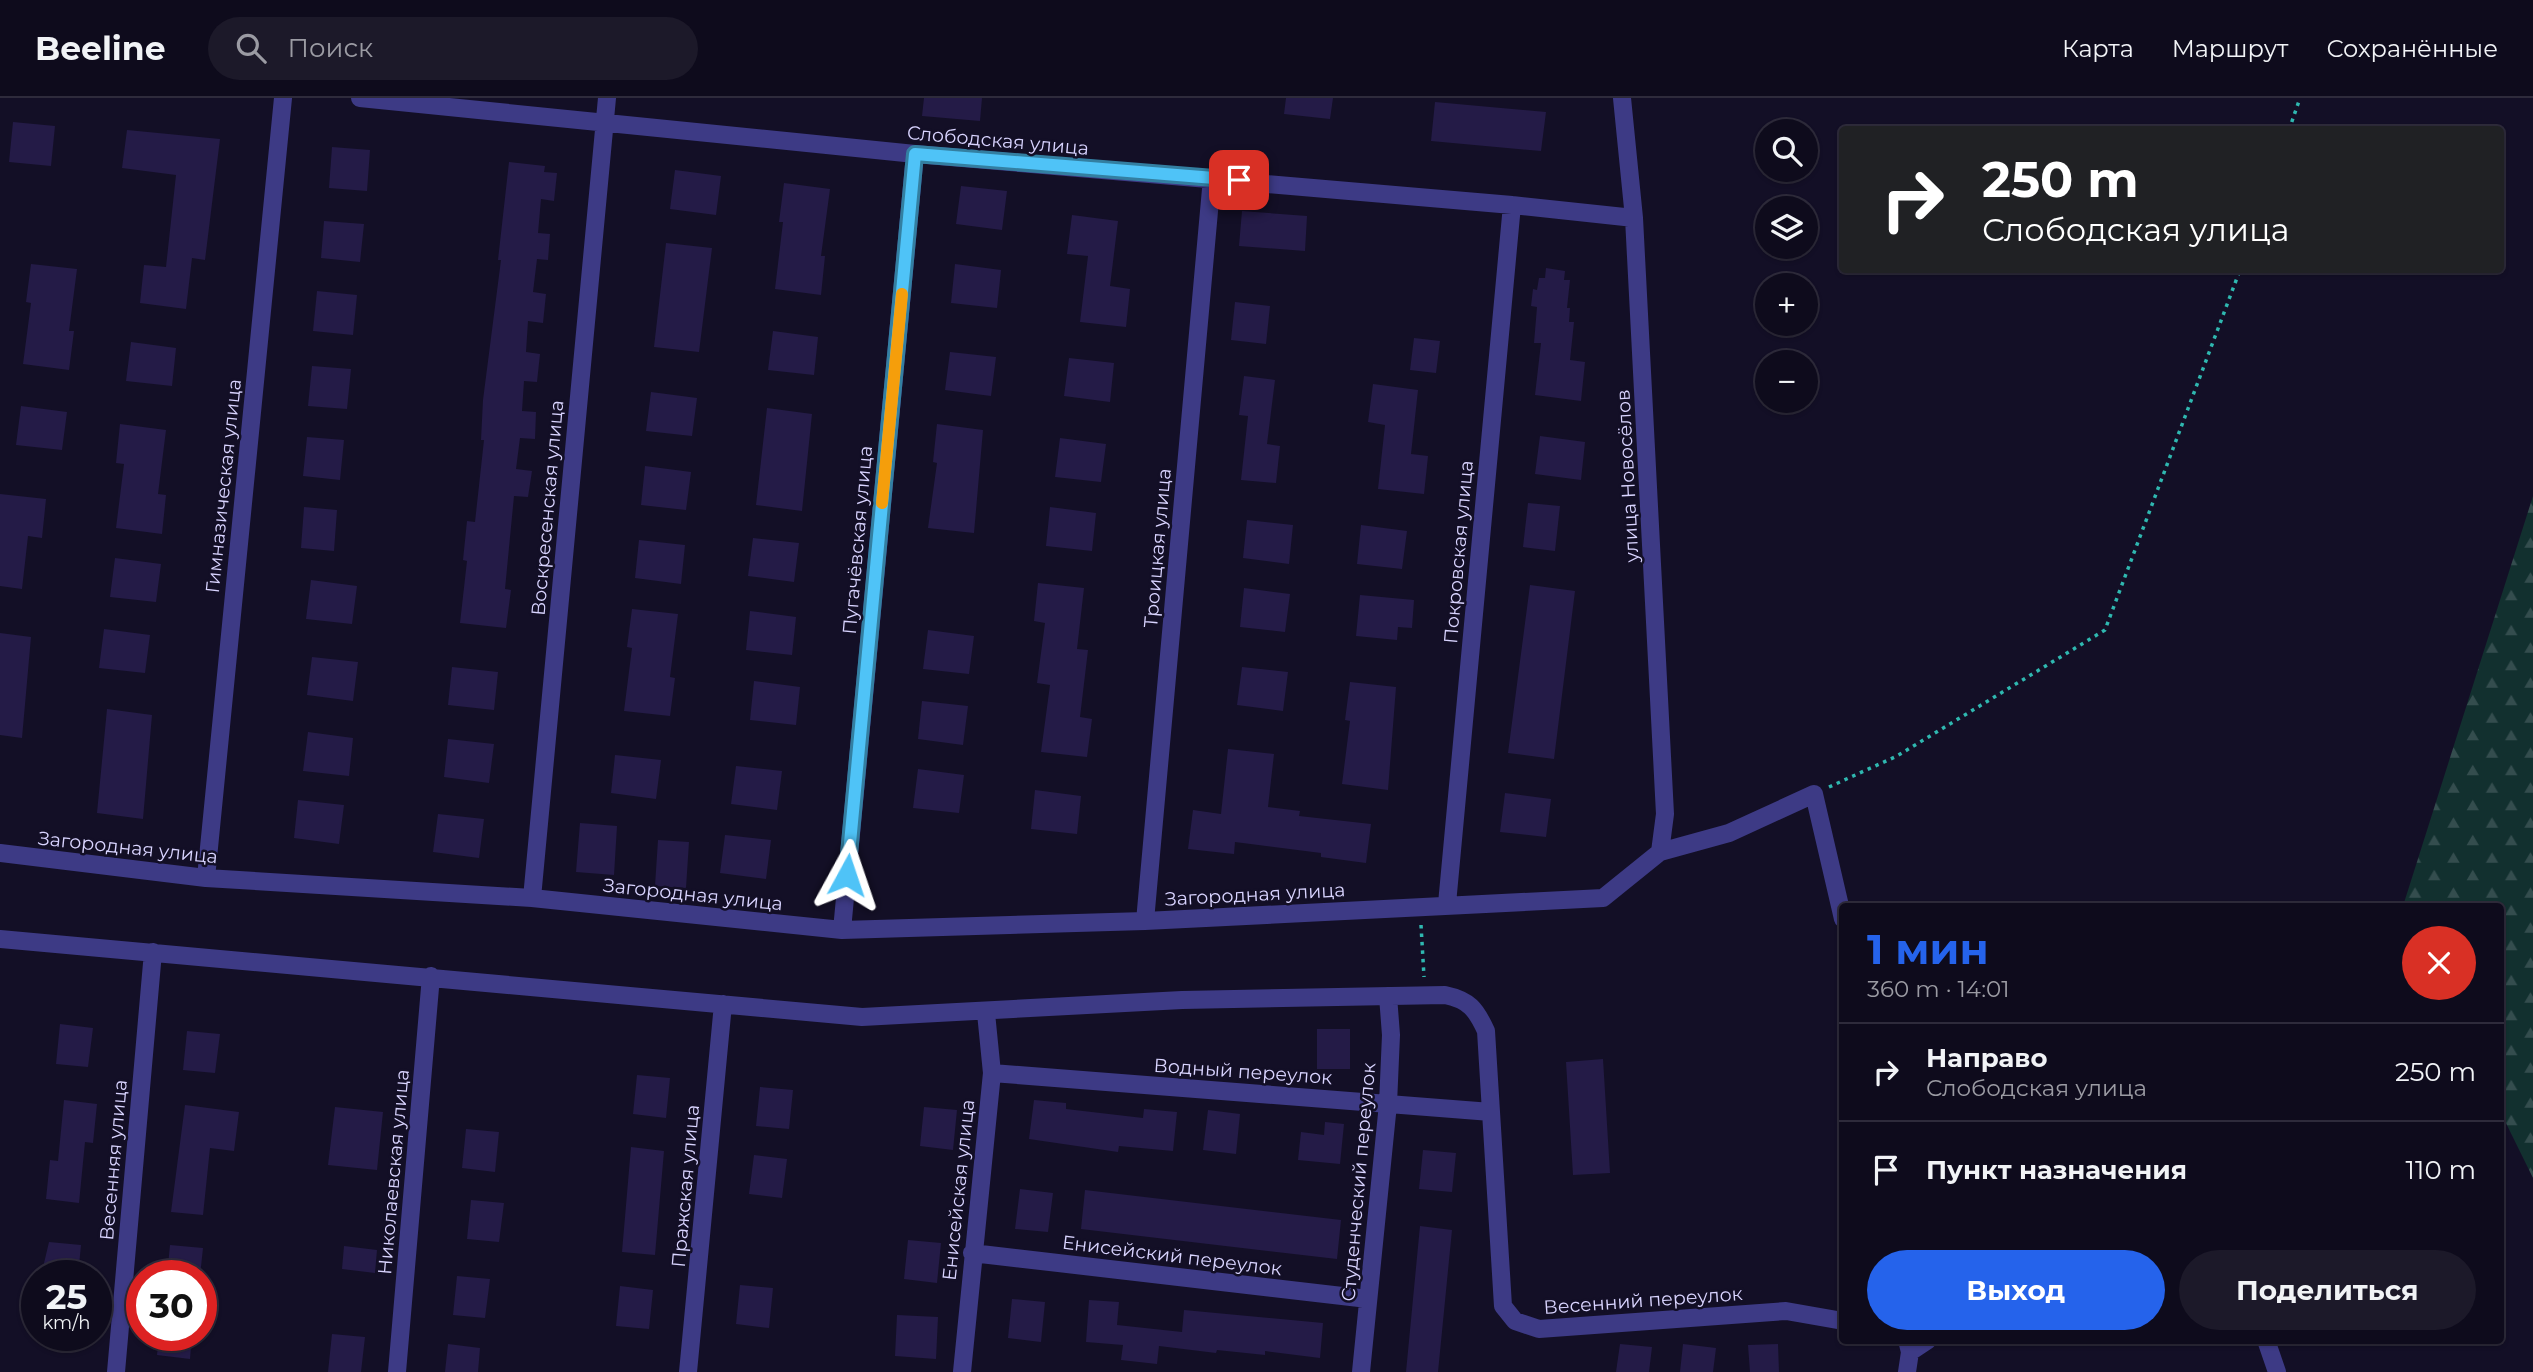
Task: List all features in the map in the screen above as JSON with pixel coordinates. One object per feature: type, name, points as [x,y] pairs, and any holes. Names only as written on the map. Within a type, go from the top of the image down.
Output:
[{"type":"street","name":"Гимназическая улица","points":[[206,878],[283,98]]},
{"type":"street","name":"Слободская улица","points":[[360,98],[915,154],[1212,178],[1634,218]]},
{"type":"street","name":"Воскресенская улица","points":[[532,898],[607,98]]},
{"type":"street","name":"улица Новосёлов","points":[[1622,98],[1634,218],[1665,814],[1660,852]]},
{"type":"street","name":"Пугачёвская улица","points":[[842,930],[915,154]]},
{"type":"street","name":"Троицкая улица","points":[[1145,921],[1212,178]]},
{"type":"street","name":"Покровская улица","points":[[1447,904],[1512,205]]},
{"type":"street","points":[[1660,852],[1729,833],[1814,794],[1839,903]]},
{"type":"street","name":"Загородная улица","points":[[0,853],[206,878],[532,898],[842,930],[1145,921],[1603,898],[1660,852]]},
{"type":"street","points":[[0,939],[862,1017],[986,1013],[1182,1000],[1426,995]]},
{"type":"street","name":"Весенняя улица","points":[[116,1372],[153,953]]},
{"type":"street","name":"Николаевская улица","points":[[397,1372],[431,976]]},
{"type":"street","name":"Весенний переулок","points":[[1426,995],[1461,998],[1475,1008],[1486,1031],[1503,1306],[1515,1321],[1539,1329],[1786,1311],[1839,1320]]},
{"type":"street","name":"Студенческий переулок","points":[[1361,1372],[1388,1104],[1391,1035],[1388,996]]},
{"type":"street","name":"Пражская улица","points":[[688,1372],[723,1004]]},
{"type":"street","name":"Енисейская улица","points":[[962,1372],[992,1073],[986,1013]]},
{"type":"street","name":"Водный переулок","points":[[992,1073],[1491,1112]]},
{"type":"street","name":"Енисейский переулок","points":[[972,1253],[1368,1299]]},
{"type":"street","points":[[2267,1344],[2277,1372]]},
{"type":"street","points":[[1908,1372],[1909,1346]]},
{"type":"path","points":[[2290,126],[2300,98]]},
{"type":"path","points":[[1814,794],[1897,756],[2105,631],[2238,273]]},
{"type":"path","points":[[1419,906],[1426,995]]},
{"type":"green space","points":[[2533,496],[2533,1178],[2504,1119],[2504,903],[2404,903]]},
{"type":"building","points":[[924,98],[982,98],[980,121],[922,116]]},
{"type":"building","points":[[1286,98],[1333,98],[1330,119],[1284,114]]},
{"type":"building","points":[[1435,102],[1546,112],[1541,151],[1431,141]]},
{"type":"building","points":[[13,122],[55,126],[51,166],[9,162]]},
{"type":"building","points":[[127,130],[220,139],[205,260],[192,258],[186,309],[140,303],[144,265],[166,267],[176,175],[122,168]]},
{"type":"building","points":[[332,147],[370,150],[367,191],[329,188]]},
{"type":"building","points":[[509,162],[545,166],[544,172],[557,173],[554,201],[541,199],[538,233],[550,234],[548,260],[537,259],[533,292],[546,294],[543,323],[528,321],[526,352],[540,354],[537,382],[524,381],[522,411],[536,412],[535,439],[520,438],[516,469],[532,471],[528,497],[514,496],[505,589],[511,590],[506,628],[460,623],[467,561],[463,560],[467,521],[475,522],[484,440],[481,440],[483,400],[501,260],[498,260]]},
{"type":"building","points":[[675,170],[721,176],[716,215],[670,209]]},
{"type":"building","points":[[784,183],[830,189],[821,256],[825,256],[821,295],[775,289],[783,222],[779,222]]},
{"type":"building","points":[[961,186],[1007,191],[1002,230],[956,224]]},
{"type":"building","points":[[1242,211],[1307,216],[1305,251],[1239,246]]},
{"type":"building","points":[[1072,215],[1118,221],[1110,286],[1130,289],[1126,327],[1080,322],[1088,256],[1067,254]]},
{"type":"building","points":[[324,221],[364,224],[360,262],[321,258]]},
{"type":"building","points":[[666,243],[712,248],[699,352],[654,347]]},
{"type":"building","points":[[31,264],[77,269],[69,331],[74,331],[69,370],[23,364],[31,303],[26,302]]},
{"type":"building","points":[[955,264],[1001,270],[997,308],[951,303]]},
{"type":"building","points":[[1546,268],[1565,271],[1564,280],[1570,280],[1567,308],[1570,308],[1569,322],[1574,322],[1570,360],[1585,362],[1581,401],[1535,395],[1541,343],[1534,343],[1537,307],[1531,306],[1533,289],[1537,290],[1539,278],[1545,278]]},
{"type":"building","points":[[317,291],[357,295],[353,335],[313,331]]},
{"type":"building","points":[[1235,302],[1270,306],[1266,344],[1231,340]]},
{"type":"building","points":[[773,331],[818,337],[814,375],[768,370]]},
{"type":"building","points":[[1414,338],[1440,341],[1436,373],[1410,370]]},
{"type":"building","points":[[131,342],[176,348],[172,386],[126,381]]},
{"type":"building","points":[[950,352],[996,357],[991,396],[945,390]]},
{"type":"building","points":[[1069,358],[1114,363],[1110,402],[1064,396]]},
{"type":"building","points":[[312,366],[351,369],[347,409],[308,406]]},
{"type":"building","points":[[1244,376],[1275,380],[1267,444],[1280,446],[1276,483],[1241,480],[1248,416],[1239,415]]},
{"type":"building","points":[[1373,384],[1418,390],[1411,454],[1428,456],[1424,494],[1378,489],[1385,425],[1368,422]]},
{"type":"building","points":[[651,392],[697,398],[692,436],[646,431]]},
{"type":"building","points":[[21,406],[67,412],[62,450],[16,445]]},
{"type":"building","points":[[767,408],[812,414],[802,511],[756,505]]},
{"type":"building","points":[[120,424],[166,430],[158,494],[166,495],[162,534],[116,528],[124,464],[116,463]]},
{"type":"building","points":[[937,424],[983,430],[974,533],[928,528],[937,463],[933,462]]},
{"type":"building","points":[[1540,436],[1585,442],[1581,480],[1535,474]]},
{"type":"building","points":[[307,437],[344,440],[340,480],[303,476]]},
{"type":"building","points":[[1060,438],[1106,444],[1101,482],[1055,477]]},
{"type":"building","points":[[645,466],[691,472],[686,510],[641,505]]},
{"type":"building","points":[[0,494],[46,499],[42,538],[28,536],[22,589],[0,586]]},
{"type":"building","points":[[1528,503],[1560,506],[1555,551],[1523,547]]},
{"type":"building","points":[[304,507],[337,510],[334,551],[301,548]]},
{"type":"building","points":[[1050,507],[1096,513],[1092,551],[1046,546]]},
{"type":"building","points":[[1247,520],[1293,525],[1289,564],[1243,558]]},
{"type":"building","points":[[1361,525],[1407,531],[1402,569],[1357,564]]},
{"type":"building","points":[[753,538],[799,543],[794,582],[748,576]]},
{"type":"building","points":[[639,540],[685,545],[681,584],[635,578]]},
{"type":"building","points":[[115,558],[161,564],[156,602],[110,597]]},
{"type":"building","points":[[311,580],[357,586],[352,624],[306,619]]},
{"type":"building","points":[[1038,583],[1084,588],[1077,649],[1088,650],[1080,717],[1092,719],[1087,757],[1041,752],[1050,685],[1037,683],[1045,623],[1034,621]]},
{"type":"building","points":[[1530,585],[1575,591],[1554,759],[1508,753]]},
{"type":"building","points":[[1244,588],[1290,594],[1285,632],[1240,627]]},
{"type":"building","points":[[1360,595],[1414,600],[1412,628],[1398,627],[1397,640],[1356,636]]},
{"type":"building","points":[[632,609],[678,614],[670,677],[675,678],[670,716],[624,711],[632,648],[627,647]]},
{"type":"building","points":[[750,611],[796,617],[792,655],[746,650]]},
{"type":"building","points":[[104,629],[150,635],[145,673],[99,668]]},
{"type":"building","points":[[928,630],[974,636],[969,674],[923,669]]},
{"type":"building","points":[[0,633],[31,637],[22,738],[0,735]]},
{"type":"building","points":[[312,657],[358,662],[353,701],[307,695]]},
{"type":"building","points":[[452,667],[498,672],[494,710],[448,705]]},
{"type":"building","points":[[1242,667],[1288,672],[1283,711],[1237,705]]},
{"type":"building","points":[[754,681],[800,687],[796,725],[750,720]]},
{"type":"building","points":[[1350,682],[1396,687],[1388,790],[1342,784],[1350,721],[1345,720]]},
{"type":"building","points":[[922,701],[968,706],[963,745],[918,739]]},
{"type":"building","points":[[107,709],[152,715],[143,819],[97,813]]},
{"type":"building","points":[[308,732],[353,738],[349,776],[303,771]]},
{"type":"building","points":[[448,739],[494,744],[489,783],[444,777]]},
{"type":"building","points":[[1228,749],[1274,754],[1268,807],[1300,811],[1299,816],[1371,824],[1366,863],[1321,857],[1321,853],[1235,842],[1234,854],[1188,849],[1193,810],[1221,814]]},
{"type":"building","points":[[615,755],[661,760],[656,799],[611,793]]},
{"type":"building","points":[[736,766],[782,771],[777,810],[731,804]]},
{"type":"building","points":[[918,769],[964,775],[959,813],[913,808]]},
{"type":"building","points":[[1035,790],[1081,796],[1077,834],[1031,829]]},
{"type":"building","points":[[1505,793],[1551,799],[1546,837],[1500,832]]},
{"type":"building","points":[[298,800],[344,805],[339,844],[294,838]]},
{"type":"building","points":[[438,814],[484,819],[479,858],[433,852]]},
{"type":"building","points":[[580,823],[617,826],[614,875],[576,872]]},
{"type":"building","points":[[725,835],[771,840],[766,879],[720,873]]},
{"type":"building","points":[[658,840],[689,842],[686,888],[655,886]]},
{"type":"building","points":[[60,1024],[93,1028],[88,1067],[56,1064]]},
{"type":"building","points":[[1317,1029],[1350,1029],[1350,1069],[1317,1069]]},
{"type":"building","points":[[187,1031],[220,1034],[215,1073],[183,1070]]},
{"type":"building","points":[[1603,1059],[1610,1173],[1573,1175],[1566,1062]]},
{"type":"building","points":[[637,1075],[670,1078],[666,1118],[633,1114]]},
{"type":"building","points":[[760,1087],[793,1090],[789,1129],[756,1126]]},
{"type":"building","points":[[64,1100],[97,1104],[93,1143],[85,1142],[79,1203],[46,1199],[50,1160],[58,1161]]},
{"type":"building","points":[[1034,1100],[1066,1103],[1066,1109],[1143,1118],[1144,1109],[1177,1112],[1173,1151],[1119,1146],[1118,1152],[1029,1139]]},
{"type":"building","points":[[185,1105],[239,1112],[234,1151],[210,1148],[203,1215],[171,1212]]},
{"type":"building","points":[[335,1107],[383,1112],[377,1170],[328,1165]]},
{"type":"building","points":[[924,1107],[957,1110],[953,1150],[920,1146]]},
{"type":"building","points":[[1208,1110],[1240,1114],[1236,1154],[1203,1150]]},
{"type":"building","points":[[1325,1122],[1344,1124],[1340,1164],[1298,1160],[1301,1132],[1324,1135]]},
{"type":"building","points":[[466,1129],[499,1132],[495,1172],[462,1168]]},
{"type":"building","points":[[631,1147],[664,1151],[655,1255],[622,1252]]},
{"type":"building","points":[[1423,1150],[1456,1153],[1452,1192],[1419,1189]]},
{"type":"building","points":[[754,1155],[787,1159],[782,1198],[749,1194]]},
{"type":"building","points":[[1020,1189],[1053,1193],[1048,1232],[1015,1229]]},
{"type":"building","points":[[1085,1190],[1341,1220],[1337,1259],[1081,1229]]},
{"type":"building","points":[[471,1200],[504,1203],[499,1242],[467,1239]]},
{"type":"building","points":[[1420,1226],[1452,1230],[1438,1372],[1406,1372]]},
{"type":"building","points":[[908,1240],[941,1243],[937,1283],[904,1279]]},
{"type":"building","points":[[49,1242],[81,1245],[80,1260],[45,1260]]},
{"type":"building","points":[[170,1245],[203,1248],[202,1260],[169,1260]]},
{"type":"building","points":[[344,1246],[377,1250],[375,1273],[342,1269]]},
{"type":"building","points":[[457,1276],[490,1279],[485,1318],[453,1315]]},
{"type":"building","points":[[740,1285],[773,1288],[769,1328],[736,1324]]},
{"type":"building","points":[[620,1286],[653,1290],[649,1329],[616,1326]]},
{"type":"building","points":[[1012,1299],[1045,1302],[1041,1342],[1008,1338]]},
{"type":"building","points":[[1089,1300],[1119,1302],[1117,1325],[1182,1332],[1184,1310],[1323,1323],[1320,1358],[1265,1351],[1265,1355],[1217,1350],[1216,1353],[1159,1346],[1157,1364],[1121,1360],[1123,1345],[1086,1342]]},
{"type":"building","points":[[897,1315],[938,1317],[936,1359],[895,1356]]},
{"type":"building","points":[[332,1334],[365,1337],[361,1372],[328,1372]]},
{"type":"building","points":[[448,1344],[480,1348],[478,1372],[445,1372]]},
{"type":"building","points":[[1620,1344],[1652,1347],[1649,1372],[1616,1372]]},
{"type":"building","points":[[1683,1344],[1716,1348],[1713,1372],[1680,1372]]},
{"type":"building","points":[[1778,1344],[1779,1372],[1750,1372],[1748,1345]]},
{"type":"building","points":[[157,1351],[191,1351],[190,1359],[157,1355]]},
{"type":"slow traffic","points":[[882,503],[902,294]]},
{"type":"route","points":[[847,875],[915,154],[1239,180]]}]
